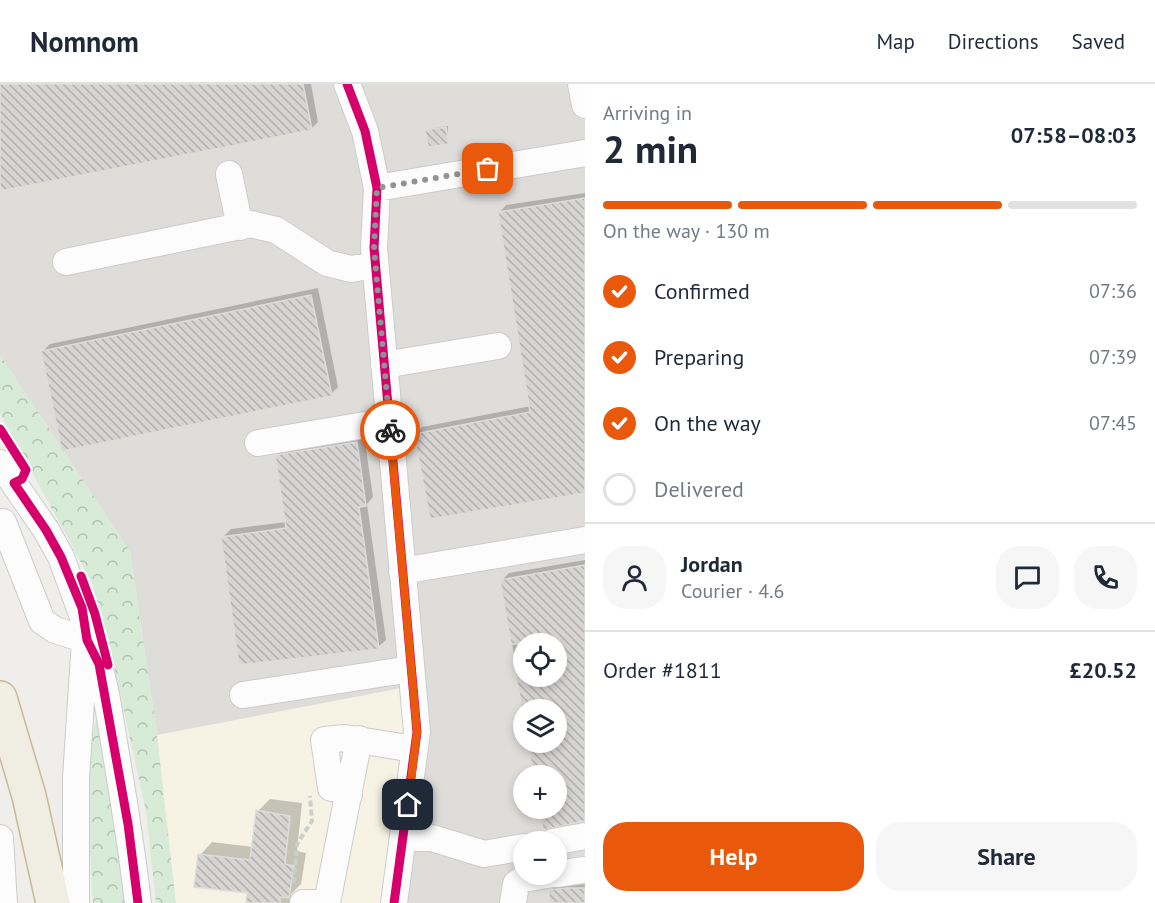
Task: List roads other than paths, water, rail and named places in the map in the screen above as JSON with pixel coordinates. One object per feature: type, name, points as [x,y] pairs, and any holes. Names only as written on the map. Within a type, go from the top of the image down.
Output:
[{"type":"highway","points":[[0,698],[29,796],[53,903]]},
{"type":"street","points":[[347,84],[365,131],[377,188],[375,268],[417,732],[394,903]]},
{"type":"street","points":[[581,84],[585,105]]},
{"type":"street","points":[[377,188],[585,153]]},
{"type":"street","points":[[229,174],[240,227]]},
{"type":"street","points":[[66,262],[250,224],[276,230],[327,270],[369,266],[375,268]]},
{"type":"street","points":[[384,365],[498,346]]},
{"type":"street","points":[[258,443],[389,421]]},
{"type":"street","points":[[0,462],[46,530],[61,557],[82,608],[87,640],[76,778],[76,903]]},
{"type":"street","points":[[3,522],[42,621],[55,630],[87,640],[96,655],[129,824],[138,903]]},
{"type":"street","points":[[402,571],[585,540]]},
{"type":"street","points":[[243,695],[411,669]]},
{"type":"street","points":[[348,795],[340,787],[331,788],[324,740],[337,737],[359,739],[414,749]]},
{"type":"street","points":[[327,903],[359,739]]},
{"type":"street","points":[[567,839],[585,836]]},
{"type":"street","points":[[0,838],[4,903]]},
{"type":"street","points":[[404,838],[432,838],[484,854],[513,849]]},
{"type":"street","points":[[567,872],[585,870]]},
{"type":"street","points":[[513,903],[516,885]]}]
